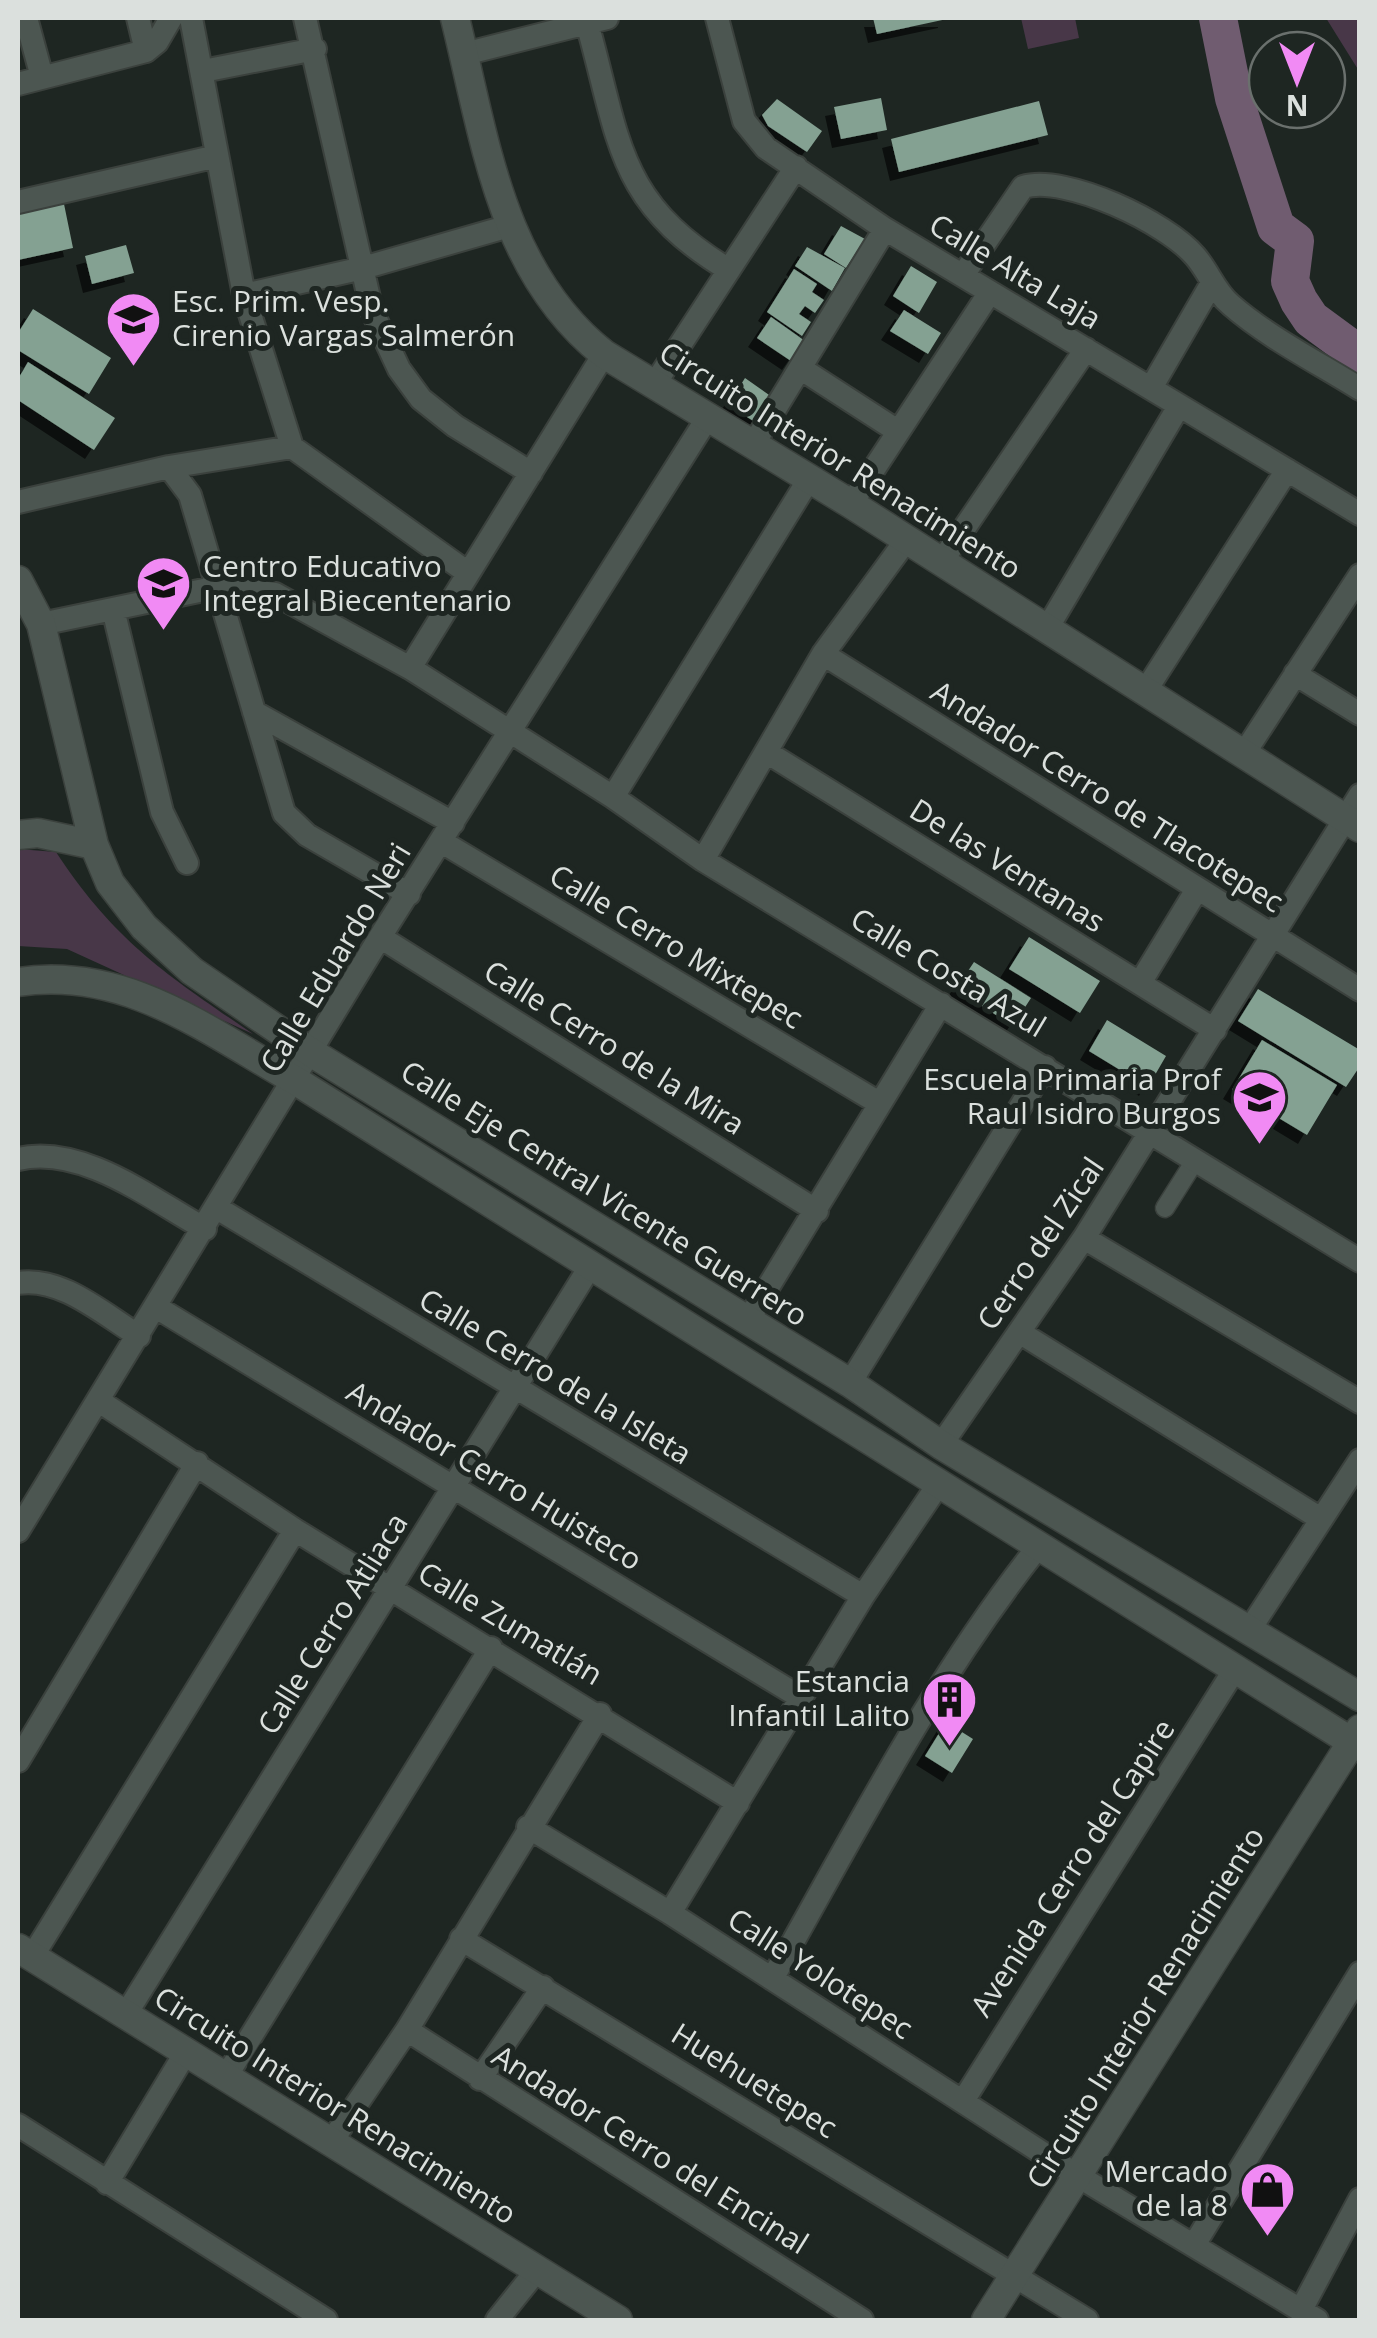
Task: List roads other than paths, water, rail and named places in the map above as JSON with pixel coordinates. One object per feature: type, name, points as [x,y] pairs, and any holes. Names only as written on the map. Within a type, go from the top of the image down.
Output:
[{"type":"main road","name":"Circuito Interior Renacimiento","points":[[455,18],[509,226],[550,300],[577,333],[604,354],[1245,752],[1352,824]]},
{"type":"main road","name":"Calle Eje Central Vicente Guerrero","points":[[18,580],[41,624],[94,846],[110,882],[144,926],[192,971],[312,1053],[850,1383],[942,1445],[1360,1697]]},
{"type":"main road","points":[[18,835],[38,833],[94,846]]},
{"type":"main road","points":[[18,982],[59,976],[98,981],[141,994],[296,1081],[1038,1547],[1357,1739]]},
{"type":"main road","name":"Circuito Interior Renacimiento","points":[[986,2320],[1357,1739]]},
{"type":"main road","name":"Circuito Interior Renacimiento","points":[[25,1952],[618,2320]]},
{"type":"street","points":[[26,18],[42,77]]},
{"type":"street","points":[[138,18],[146,51]]},
{"type":"street","points":[[18,84],[146,51],[157,42],[171,18]]},
{"type":"street","points":[[191,18],[244,295],[292,448],[468,573]]},
{"type":"street","points":[[305,18],[372,311],[399,370],[421,399],[455,426],[531,473]]},
{"type":"street","name":"Calle Alta Laja","points":[[718,18],[744,121],[753,136],[885,229],[1360,514]]},
{"type":"street","points":[[464,54],[597,20],[639,193],[685,243],[729,270]]},
{"type":"street","points":[[203,71],[315,49]]},
{"type":"street","points":[[18,202],[217,156]]},
{"type":"street","points":[[654,385],[796,167]]},
{"type":"street","points":[[963,275],[1023,187],[1045,185],[1106,202],[1160,228],[1193,253],[1228,304],[1360,389]]},
{"type":"street","points":[[244,295],[364,268],[509,226]]},
{"type":"street","points":[[753,444],[885,229]]},
{"type":"street","points":[[1151,388],[1212,284]]},
{"type":"street","points":[[850,504],[990,292]]},
{"type":"street","points":[[942,561],[1086,349]]},
{"type":"street","points":[[410,668],[604,354]]},
{"type":"street","points":[[800,368],[896,430]]},
{"type":"street","points":[[1048,628],[1180,406]]},
{"type":"street","name":"Calle Eduardo Neri","points":[[18,1532],[296,1081],[380,937],[708,417]]},
{"type":"street","points":[[18,502],[169,468],[292,448]]},
{"type":"street","points":[[169,468],[190,495],[284,813],[307,835],[408,894]]},
{"type":"street","points":[[1146,690],[1287,470]]},
{"type":"street","points":[[613,797],[809,479]]},
{"type":"street","points":[[703,860],[824,654],[907,539]]},
{"type":"street","points":[[1245,752],[1360,574]]},
{"type":"street","name":"Calle Costa Azul","points":[[41,624],[218,587],[275,594],[410,668],[508,734],[613,797],[703,860],[1353,1257]]},
{"type":"street","points":[[113,609],[162,812],[187,862]]},
{"type":"street","name":"Andador Cerro de Tlacotepec","points":[[824,654],[1196,891],[1360,990]]},
{"type":"street","points":[[1295,674],[1360,714]]},
{"type":"street","name":"Calle Cerro Mixtepec","points":[[254,712],[879,1104]]},
{"type":"street","name":"De las Ventanas","points":[[768,753],[1214,1030]]},
{"type":"street","name":"Cerro del Zical","points":[[942,1445],[1084,1238],[1273,937],[1352,824],[1360,794]]},
{"type":"street","points":[[1140,983],[1196,891]]},
{"type":"street","name":"Calle Cerro de la Mira","points":[[380,937],[817,1210]]},
{"type":"street","points":[[748,1320],[941,1004]]},
{"type":"street","points":[[850,1383],[1045,1066]]},
{"type":"street","points":[[18,1158],[32,1155],[73,1160],[204,1229]]},
{"type":"street","points":[[1165,1208],[1196,1160]]},
{"type":"street","name":"Calle Cerro de la Isleta","points":[[217,1208],[863,1596]]},
{"type":"street","points":[[1353,1257],[1360,1232]]},
{"type":"street","points":[[1084,1238],[1360,1402]]},
{"type":"street","name":"Calle Cerro Atliaca","points":[[126,2014],[516,1390],[590,1264]]},
{"type":"street","points":[[19,1285],[57,1286],[139,1336]]},
{"type":"street","name":"Andador Cerro Huisteco","points":[[156,1307],[800,1697]]},
{"type":"street","points":[[1019,1332],[1321,1519]]},
{"type":"street","name":"Calle Zumatlán","points":[[98,1401],[295,1530],[600,1714],[738,1803]]},
{"type":"street","points":[[1250,1629],[1360,1460]]},
{"type":"street","points":[[18,1761],[197,1463]]},
{"type":"street","points":[[670,1913],[863,1596],[938,1484]]},
{"type":"street","points":[[25,1952],[295,1530]]},
{"type":"street","points":[[772,1980],[885,1780],[998,1598],[1038,1547]]},
{"type":"street","points":[[227,2074],[491,1648]]},
{"type":"street","name":"Avenida Cerro del Capire","points":[[964,2101],[1235,1669]]},
{"type":"street","points":[[331,2142],[407,2030],[600,1714]]},
{"type":"street","name":"Calle Yolotepec","points":[[528,1827],[670,1913],[1078,2176],[1309,2315]]},
{"type":"street","name":"Huehuetepec","points":[[461,1939],[1087,2320]]},
{"type":"street","points":[[1194,2244],[1360,1972]]},
{"type":"street","points":[[480,2079],[543,1987]]},
{"type":"street","name":"Andador Cerro del Encinal","points":[[407,2030],[862,2320]]},
{"type":"street","points":[[106,2183],[186,2052]]},
{"type":"street","points":[[18,2125],[326,2320]]},
{"type":"street","points":[[1309,2315],[1360,2199]]},
{"type":"street","points":[[497,2320],[537,2270]]},
{"type":"waterway","points":[[1218,18],[1234,98],[1276,227],[1295,241],[1290,281],[1311,319],[1360,355]]},
{"type":"place","name":"Esc. Prim. Vesp. Cirenio Vargas Salmerón","points":[[133,368]]},
{"type":"place","name":"Centro Educativo Integral Biecentenario","points":[[164,633]]},
{"type":"place","name":"Escuela Primaria Prof Raul Isidro Burgos","points":[[1260,1146]]},
{"type":"place","name":"Estancia Infantil Lalito","points":[[949,1748]]},
{"type":"place","name":"Mercado de la 8","points":[[1267,2238]]}]
